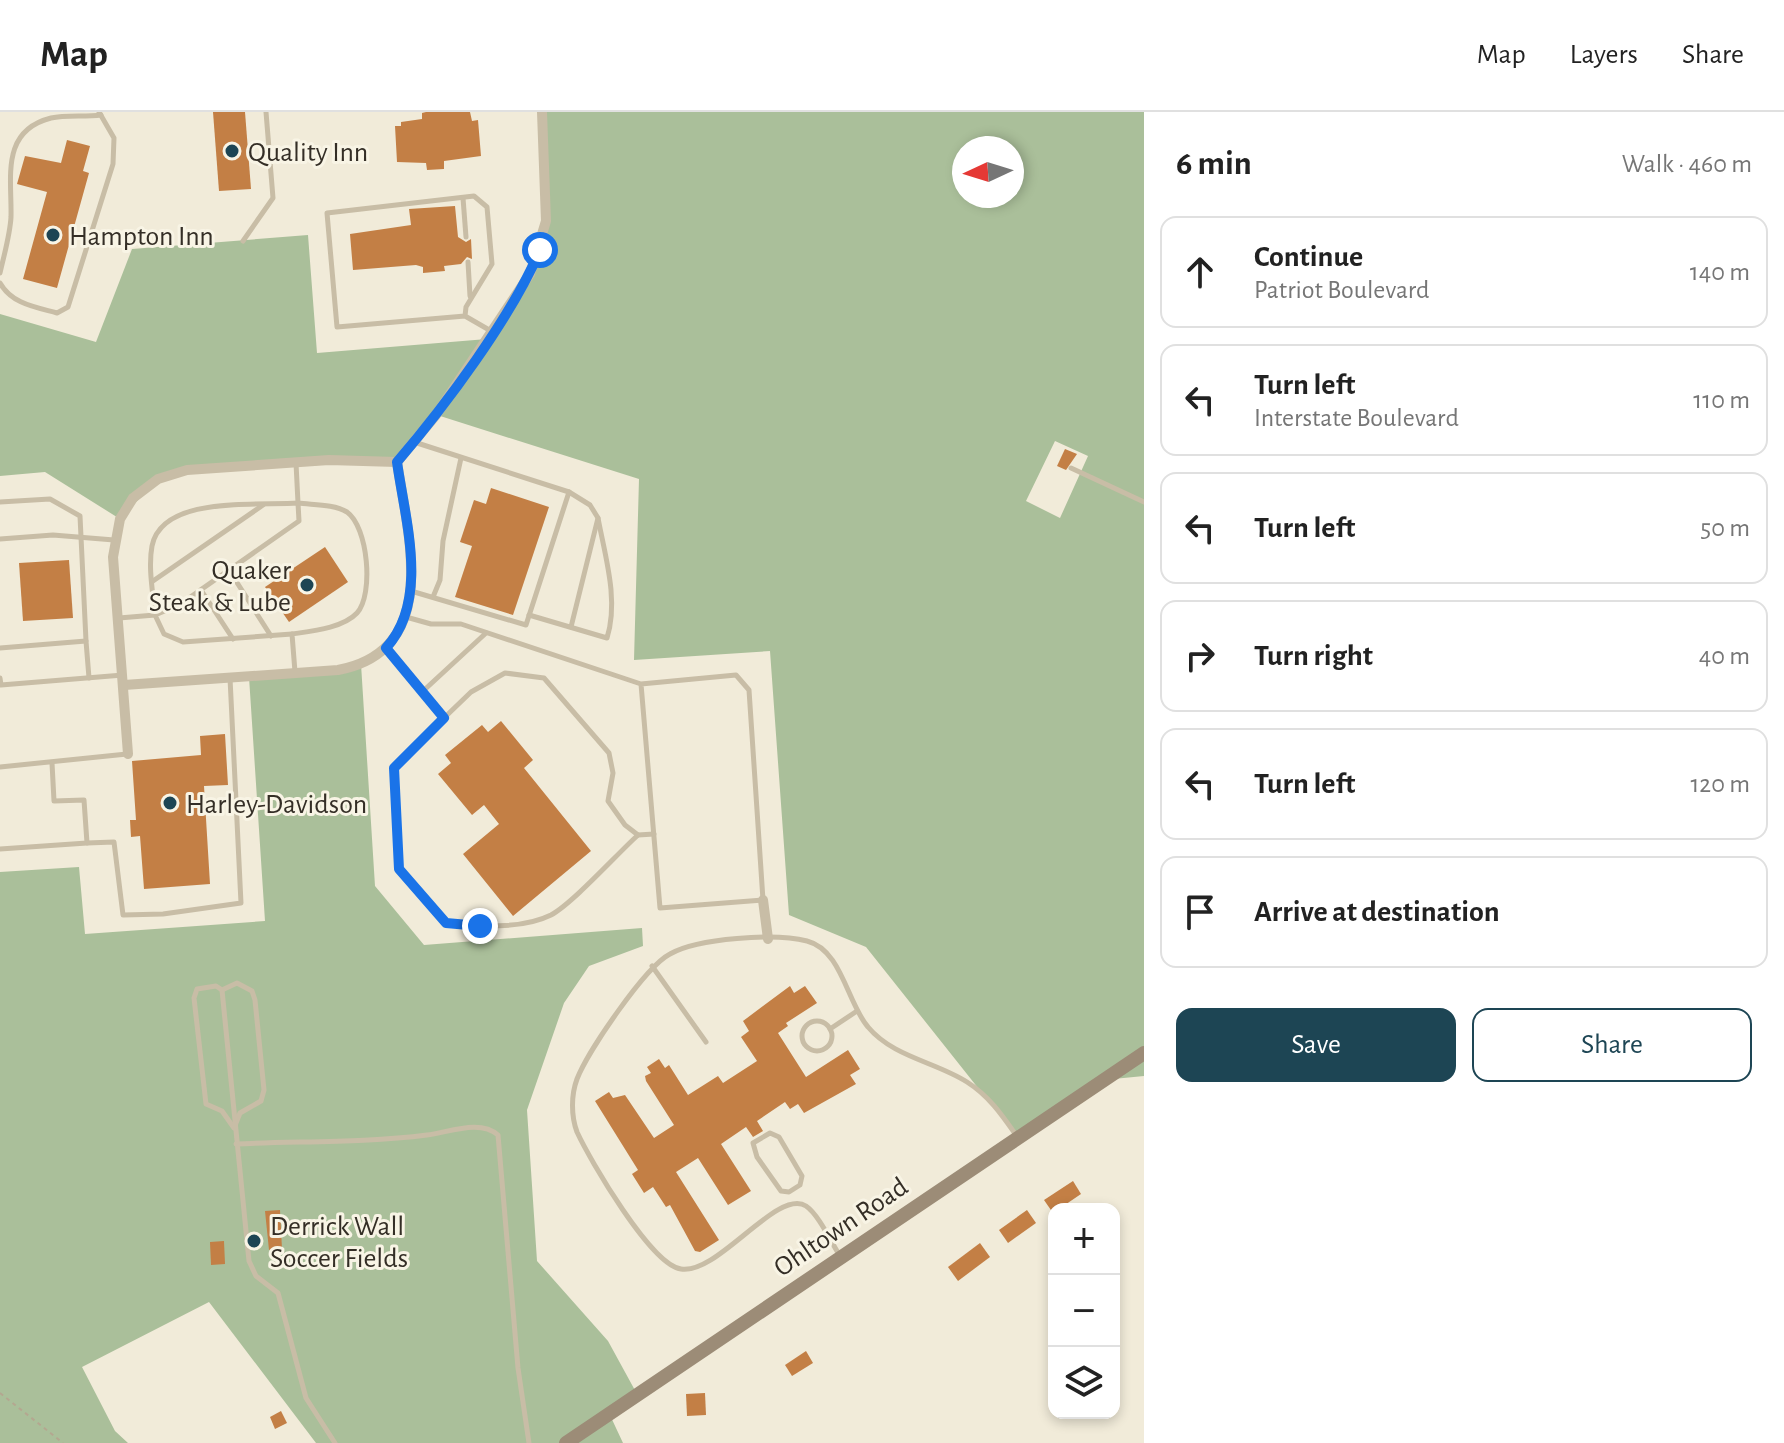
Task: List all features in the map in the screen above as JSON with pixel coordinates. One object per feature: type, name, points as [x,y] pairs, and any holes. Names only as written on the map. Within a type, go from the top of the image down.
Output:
[{"type":"street","points":[[124,680],[230,678],[350,668],[386,648],[406,617],[411,591],[397,462],[492,332],[530,274],[544,234],[548,196],[542,112]]},
{"type":"street","points":[[128,754],[114,540],[120,519],[133,498],[167,475],[187,470],[296,463],[397,462]]},
{"type":"street","points":[[763,900],[768,939]]},
{"type":"street","name":"Ohltown Road","points":[[566,1443],[1144,1053]]},
{"type":"lane","points":[[243,241],[273,198],[266,112]]},
{"type":"lane","points":[[0,273],[11,217],[7,180],[14,145],[24,131],[52,118],[100,114],[114,138],[113,164],[68,307],[57,313],[34,307],[8,297],[0,283]]},
{"type":"lane","points":[[470,297],[492,264],[487,207],[474,196],[327,213],[337,327],[465,316],[492,332]]},
{"type":"lane","points":[[463,197],[466,237]]},
{"type":"lane","points":[[465,316],[470,297],[468,262]]},
{"type":"lane","points":[[414,442],[569,492],[590,505],[598,518],[610,587],[612,621],[607,638],[529,615]]},
{"type":"lane","points":[[433,597],[440,580],[443,541],[461,457]]},
{"type":"lane","points":[[118,618],[166,612],[299,521],[296,463]]},
{"type":"lane","points":[[1071,468],[1144,502]]},
{"type":"lane","points":[[411,591],[526,625],[569,492]]},
{"type":"lane","points":[[0,502],[57,500],[80,516],[89,678]]},
{"type":"lane","points":[[298,503],[336,508],[354,520],[366,558],[367,584],[365,600],[356,614],[345,622],[292,634],[233,639],[172,640],[158,626],[152,581],[153,542],[160,528],[171,517],[191,510],[298,503]]},
{"type":"lane","points":[[152,581],[263,505]]},
{"type":"lane","points":[[571,627],[598,518]]},
{"type":"lane","points":[[0,539],[80,536],[114,540]]},
{"type":"lane","points":[[229,570],[271,636]]},
{"type":"lane","points":[[201,590],[233,639]]},
{"type":"lane","points":[[406,617],[431,624],[461,624],[641,684],[736,675],[749,690],[763,900],[660,908],[641,684]]},
{"type":"lane","points":[[422,692],[486,632]]},
{"type":"lane","points":[[292,634],[295,673]]},
{"type":"lane","points":[[0,648],[86,641]]},
{"type":"lane","points":[[386,648],[444,718]]},
{"type":"lane","points":[[638,835],[625,825],[608,801],[613,773],[609,753],[544,678],[505,673],[471,692],[394,768],[399,869],[446,923],[480,926],[534,921],[553,914],[638,835],[654,834]]},
{"type":"lane","points":[[0,678],[0,685],[89,678],[124,680]]},
{"type":"lane","points":[[0,849],[114,842],[123,915],[163,914],[241,903],[230,678]]},
{"type":"lane","points":[[0,767],[128,754]]},
{"type":"lane","points":[[52,763],[54,801],[84,800],[87,843]]},
{"type":"lane","points":[[796,1203],[777,1211],[700,1267],[681,1269],[664,1261],[642,1235],[591,1158],[576,1129],[572,1105],[577,1079],[595,1047],[652,966],[672,952],[743,939],[808,942],[824,950],[868,1028],[887,1045],[965,1081],[986,1095],[1017,1137]]},
{"type":"lane","points":[[652,966],[706,1042]]},
{"type":"lane","points":[[222,990],[237,983],[252,991],[264,1090],[261,1101],[240,1113],[234,1128]]},
{"type":"lane","points":[[222,990],[216,986],[197,989],[194,998],[201,1089],[206,1104],[222,1111],[234,1128]]},
{"type":"lane","points":[[222,990],[249,1261],[256,1276],[278,1293],[306,1398],[335,1443]]},
{"type":"lane","points":[[830,1029],[857,1011]]},
{"type":"lane","points":[[819,1022],[830,1029],[832,1038],[826,1048],[815,1051],[805,1046],[802,1035],[808,1025],[819,1022]]},
{"type":"lane","points":[[236,1144],[419,1136],[478,1126],[488,1127],[498,1135],[504,1166],[518,1368],[529,1443]]},
{"type":"lane","points":[[770,1133],[779,1137],[802,1176],[800,1185],[789,1192],[781,1191],[757,1157],[753,1143],[770,1133]]},
{"type":"lane","points":[[789,1192],[796,1203],[807,1207],[841,1256]]},
{"type":"path","points":[[0,1393],[63,1443]]},
{"type":"green space","points":[[542,112],[1144,112],[1144,1076],[1103,1080],[1017,1137],[866,947],[789,915],[770,651],[634,660],[639,479],[437,415],[397,462],[187,470],[158,479],[120,519],[45,472],[0,476],[0,314],[96,342],[132,249],[308,235],[317,353],[487,339],[517,295],[544,234]],"holes":[[[1055,441],[1088,456],[1060,518],[1026,501]]]},
{"type":"green space","name":"Derrick Wall Soccer Fields","points":[[361,664],[375,886],[424,945],[642,928],[643,946],[589,966],[564,1003],[527,1110],[537,1261],[608,1341],[637,1394],[609,1413],[623,1443],[316,1443],[209,1302],[82,1367],[115,1431],[128,1443],[0,1443],[0,872],[79,867],[85,934],[265,921],[249,677]]},
{"type":"building","name":"Quality Inn","points":[[213,112],[245,112],[251,189],[219,191]]},
{"type":"building","points":[[470,112],[472,121],[478,120],[481,156],[444,161],[444,169],[427,170],[426,163],[397,162],[395,126],[422,119],[422,113]]},
{"type":"building","name":"Hampton Inn","points":[[67,140],[90,146],[83,171],[89,173],[57,288],[23,279],[47,192],[17,184],[25,156],[61,163]]},
{"type":"building","points":[[455,206],[458,237],[466,242],[471,239],[472,259],[467,257],[461,264],[444,266],[445,271],[423,273],[423,267],[416,265],[353,270],[350,234],[411,225],[409,209]]},
{"type":"building","points":[[1065,449],[1077,454],[1066,470],[1057,466]]},
{"type":"building","points":[[491,488],[549,507],[513,615],[455,597],[472,546],[460,542],[474,500],[486,504]]},
{"type":"building","name":"Quaker Steak & Lube","points":[[325,547],[348,582],[289,622],[265,587]]},
{"type":"building","points":[[69,560],[73,618],[23,621],[19,563]]},
{"type":"building","points":[[501,721],[533,760],[524,768],[591,851],[513,916],[463,854],[499,824],[484,805],[472,815],[438,774],[451,763],[445,755],[482,725],[488,732]]},
{"type":"building","name":"Harley-Davidson","points":[[225,734],[228,785],[204,786],[210,884],[144,889],[140,836],[131,837],[130,820],[136,820],[132,761],[201,755],[200,736]]},
{"type":"building","points":[[790,986],[794,993],[805,986],[817,1003],[786,1023],[788,1026],[778,1033],[806,1077],[848,1050],[860,1069],[850,1075],[856,1084],[804,1113],[798,1104],[790,1109],[785,1102],[757,1121],[763,1131],[753,1137],[746,1127],[721,1144],[751,1191],[728,1205],[698,1158],[676,1172],[719,1240],[700,1252],[695,1251],[670,1205],[666,1207],[653,1187],[644,1193],[632,1174],[638,1170],[595,1101],[609,1092],[613,1098],[625,1095],[654,1138],[674,1125],[646,1081],[645,1076],[651,1073],[647,1067],[659,1059],[665,1068],[669,1065],[688,1095],[718,1076],[723,1083],[757,1061],[741,1037],[749,1031],[743,1021]]},
{"type":"building","points":[[1073,1181],[1081,1194],[1068,1203],[1048,1203],[1048,1206],[1044,1200]]},
{"type":"building","points":[[280,1210],[282,1249],[269,1250],[265,1211]]},
{"type":"building","points":[[1027,1210],[1036,1223],[1008,1243],[999,1230]]},
{"type":"building","points":[[224,1241],[225,1264],[211,1265],[210,1242]]},
{"type":"building","points":[[980,1243],[990,1257],[958,1281],[948,1267]]},
{"type":"building","points":[[806,1351],[813,1363],[792,1376],[785,1365]]},
{"type":"building","points":[[705,1393],[706,1415],[687,1416],[686,1394]]},
{"type":"building","points":[[281,1411],[287,1423],[275,1429],[270,1417]]},
{"type":"place","name":"Quality Inn","points":[[232,151]]},
{"type":"place","name":"Hampton Inn","points":[[53,235]]},
{"type":"place","name":"Quaker Steak & Lube","points":[[307,585]]},
{"type":"place","name":"Harley-Davidson","points":[[170,803]]},
{"type":"place","name":"Derrick Wall Soccer Fields","points":[[254,1241]]},
{"type":"route","points":[[480,926],[446,923],[399,869],[394,768],[444,718],[386,648],[405,621],[411,589],[407,530],[397,462],[436,415],[517,295],[540,250]]}]
